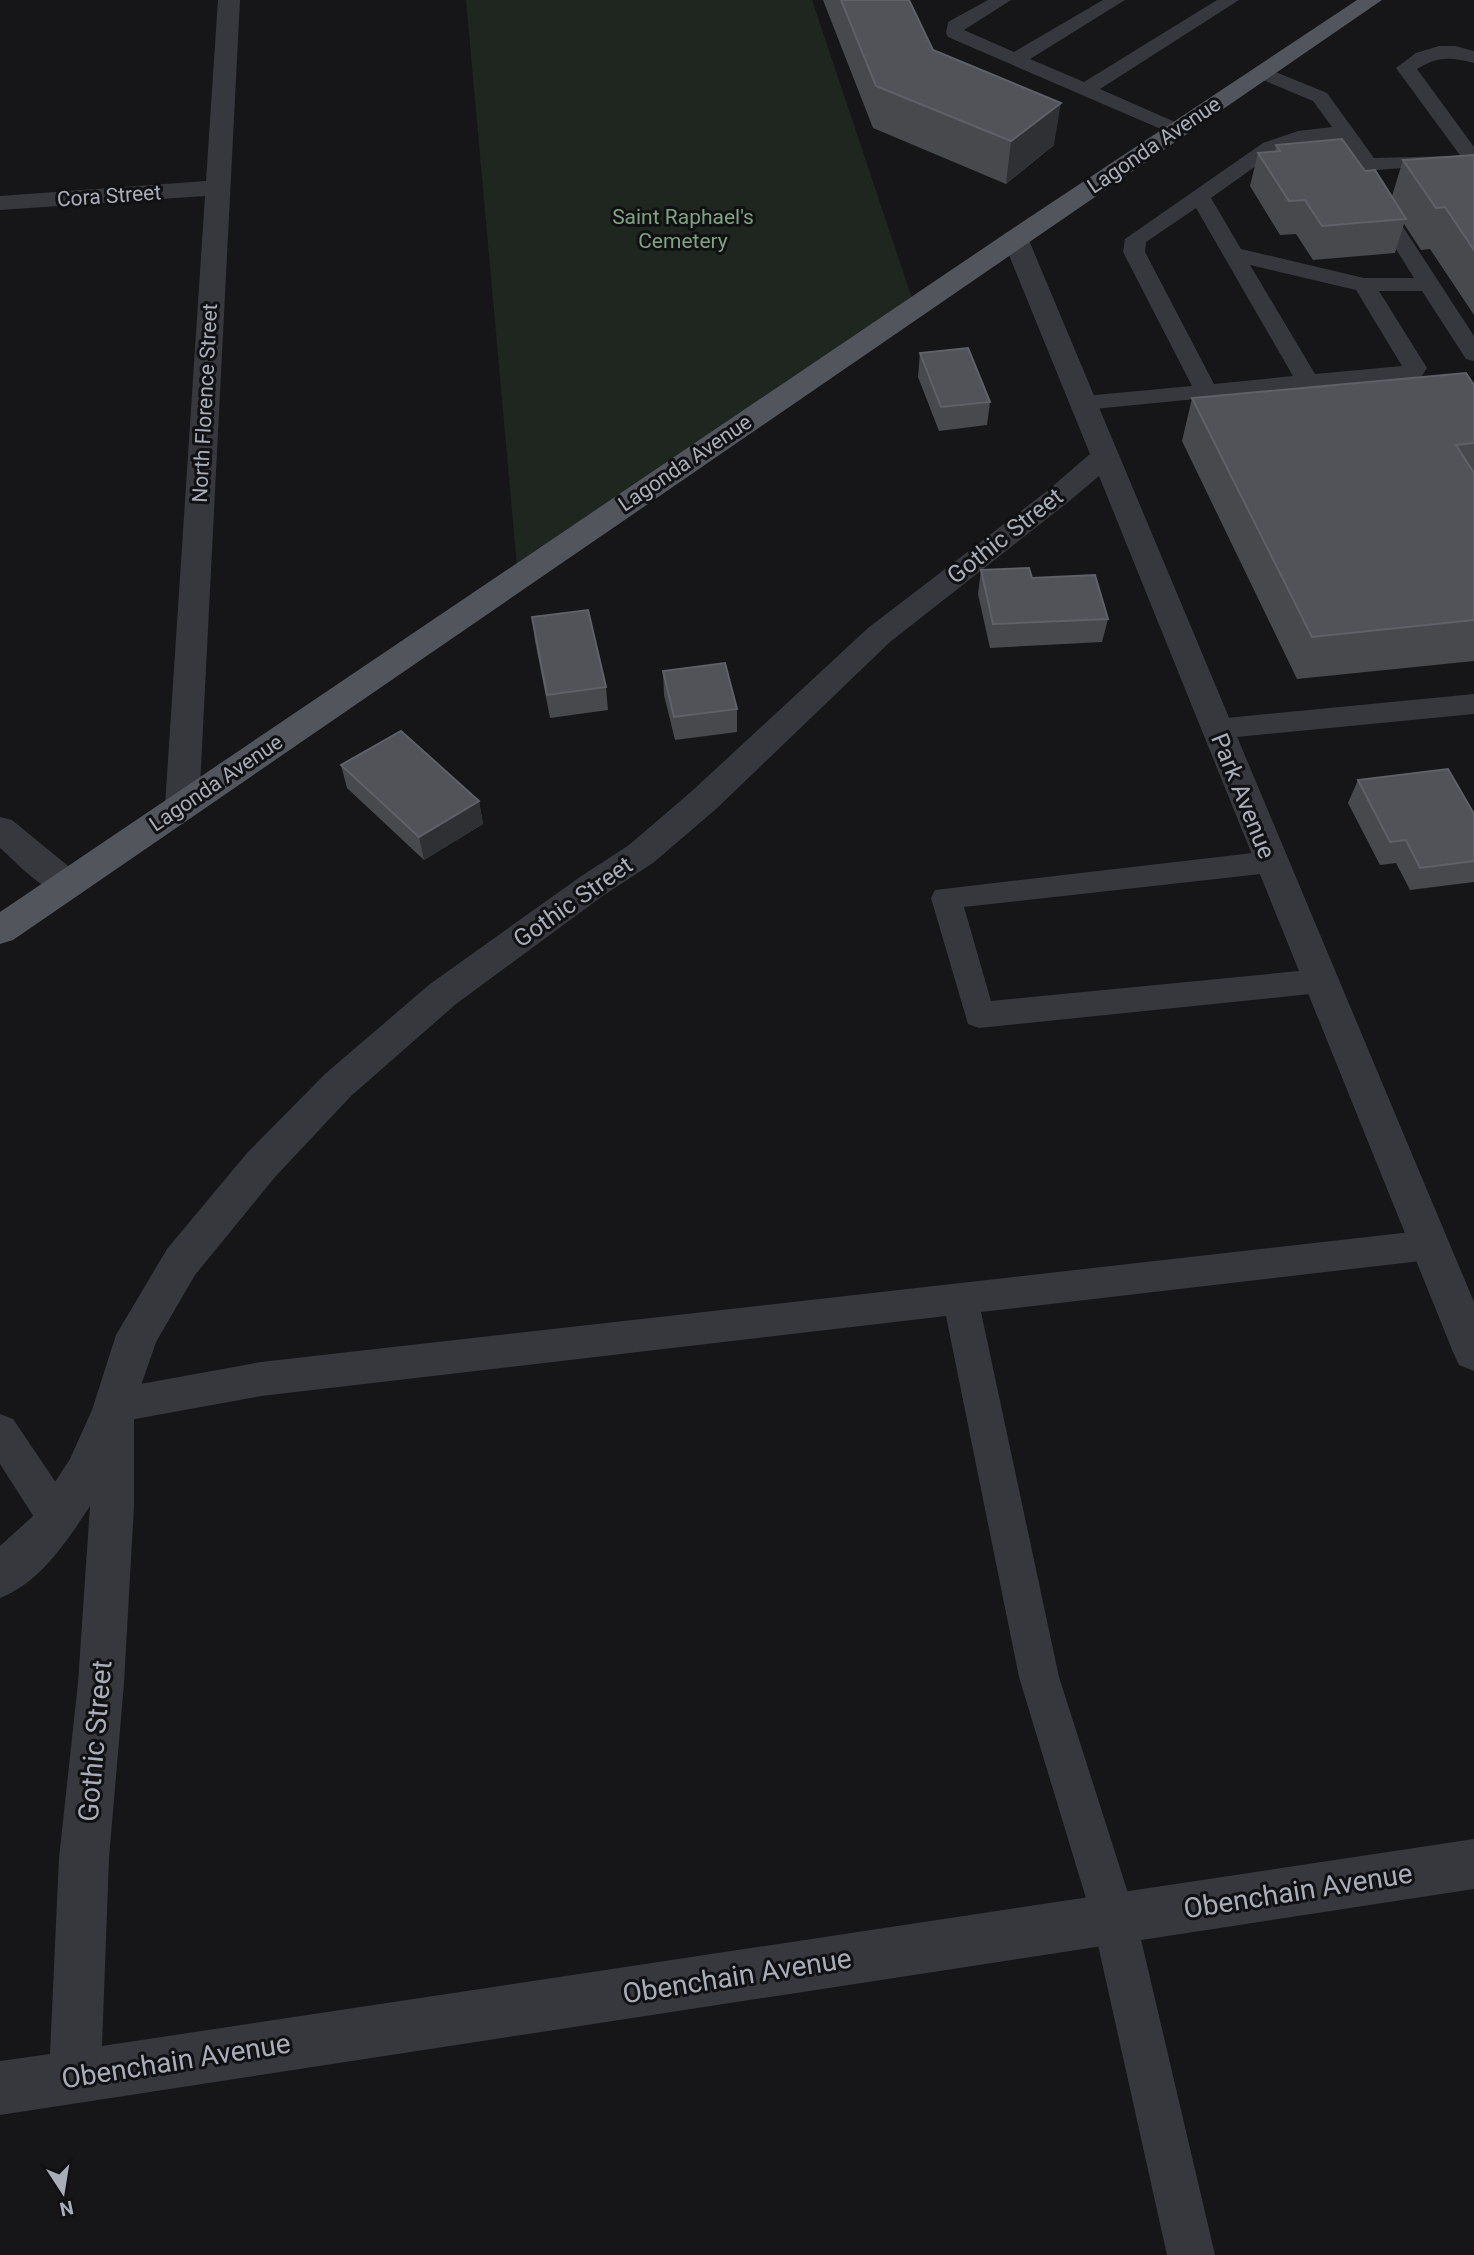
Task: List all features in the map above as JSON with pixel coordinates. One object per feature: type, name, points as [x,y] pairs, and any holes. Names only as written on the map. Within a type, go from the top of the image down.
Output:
[{"type":"main road","name":"Lagonda Avenue","points":[[0,930],[1371,0]]},
{"type":"street","name":"North Florence Street","points":[[182,806],[229,0]]},
{"type":"street","name":"Cora Street","points":[[0,203],[217,188]]},
{"type":"street","name":"Park Avenue","points":[[1015,239],[1474,1352]]},
{"type":"street","name":"Gothic Street","points":[[0,1576],[48,1532],[87,1471],[137,1335],[181,1262],[261,1165],[338,1085],[443,994],[592,886],[641,855],[704,800],[879,635],[1057,497],[1105,455]]},
{"type":"street","points":[[0,829],[67,884]]},
{"type":"street","name":"Gothic Street","points":[[75,2076],[84,1858],[101,1683],[112,1506],[113,1406]]},
{"type":"street","name":"Obenchain Avenue","points":[[0,2088],[1474,1864]]},
{"type":"lane","points":[[1002,0],[955,26],[955,33],[1177,130]]},
{"type":"lane","points":[[1014,60],[1115,0]]},
{"type":"lane","points":[[1085,90],[1230,0]]},
{"type":"lane","points":[[1368,164],[1456,159],[1472,153],[1406,68],[1428,53],[1459,51],[1474,57]]},
{"type":"lane","points":[[1263,73],[1320,97],[1368,164]]},
{"type":"lane","points":[[1207,392],[1134,252],[1136,239],[1269,147],[1298,137],[1345,132]]},
{"type":"lane","points":[[1368,164],[1364,177],[1369,190],[1474,354]]},
{"type":"lane","points":[[1199,196],[1309,383]]},
{"type":"lane","points":[[1233,254],[1364,285],[1429,284]]},
{"type":"lane","points":[[1084,403],[1413,372],[1415,368],[1364,285]]},
{"type":"lane","points":[[1216,729],[1474,704]]},
{"type":"lane","points":[[1270,862],[946,898],[979,1015],[1320,981]]},
{"type":"lane","points":[[113,1406],[261,1379],[1429,1245]]},
{"type":"lane","points":[[961,1299],[1039,1677],[1114,1919],[1191,2255]]},
{"type":"lane","points":[[0,1431],[57,1518]]},
{"type":"green space","name":"Saint Raphael's Cemetery","points":[[466,0],[812,0],[915,307],[518,577]]},
{"type":"building","points":[[841,0],[909,0],[933,50],[1061,103],[1011,141],[876,86]]},
{"type":"building","points":[[1342,139],[1365,171],[1375,170],[1406,219],[1322,226],[1305,200],[1289,201],[1258,153],[1280,151],[1276,145]]},
{"type":"building","points":[[1474,155],[1474,250],[1445,207],[1436,208],[1403,160]]},
{"type":"building","points":[[968,348],[990,402],[941,407],[920,353]]},
{"type":"building","points":[[1466,373],[1474,385],[1474,443],[1456,445],[1474,473],[1474,620],[1312,637],[1192,398]]},
{"type":"building","points":[[1029,568],[1032,578],[1095,575],[1108,619],[993,624],[981,570]]},
{"type":"building","points":[[588,610],[606,687],[547,695],[532,617]]},
{"type":"building","points":[[725,663],[737,709],[674,717],[663,671]]},
{"type":"building","points":[[401,731],[479,801],[419,837],[341,765]]},
{"type":"building","points":[[1448,769],[1474,814],[1474,861],[1420,868],[1406,840],[1390,842],[1358,780]]}]
